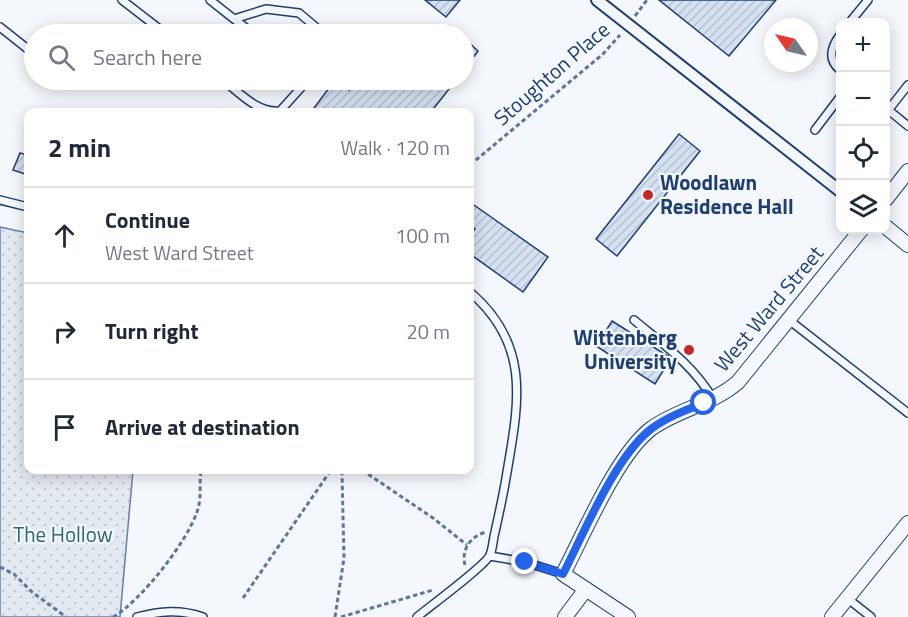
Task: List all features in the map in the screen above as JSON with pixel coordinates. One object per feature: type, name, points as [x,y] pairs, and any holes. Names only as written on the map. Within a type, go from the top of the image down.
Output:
[{"type":"street","points":[[597,0],[836,188]]},
{"type":"street","points":[[890,193],[908,171]]},
{"type":"street","points":[[890,231],[908,245]]},
{"type":"street","name":"West Ward Street","points":[[563,574],[624,459],[637,442],[651,429],[670,417],[724,394],[738,382],[858,234]]},
{"type":"street","points":[[832,617],[908,523]]},
{"type":"street","points":[[563,574],[628,617]]},
{"type":"street","points":[[565,617],[586,589]]},
{"type":"lane","points":[[122,0],[153,24]]},
{"type":"lane","points":[[210,0],[241,24]]},
{"type":"lane","points":[[853,18],[868,0]]},
{"type":"lane","points":[[234,19],[266,9],[299,13],[312,24]]},
{"type":"lane","points":[[0,27],[24,46]]},
{"type":"lane","points":[[836,41],[831,55],[836,67]]},
{"type":"lane","points":[[890,105],[908,85]]},
{"type":"lane","points":[[236,90],[261,108]]},
{"type":"lane","points":[[283,108],[299,90]]},
{"type":"lane","points":[[815,130],[836,102]]},
{"type":"lane","points":[[890,113],[908,126]]},
{"type":"lane","points":[[0,200],[24,206]]},
{"type":"lane","points":[[417,617],[490,556],[516,419],[517,371],[512,353],[490,313],[474,296]]},
{"type":"lane","points":[[634,320],[692,370],[713,399]]},
{"type":"lane","points":[[789,320],[908,413]]},
{"type":"lane","points":[[490,556],[525,562],[563,574]]},
{"type":"lane","points":[[847,598],[871,617]]},
{"type":"lane","points":[[137,617],[174,611],[203,617]]},
{"type":"path","name":"Stoughton Place","points":[[474,162],[603,54],[629,25],[647,0]]},
{"type":"path","points":[[113,617],[148,586],[186,537],[198,509],[201,474]]},
{"type":"path","points":[[243,598],[328,474]]},
{"type":"path","points":[[335,617],[344,558],[342,474]]},
{"type":"path","points":[[368,474],[467,544]]},
{"type":"path","points":[[468,575],[463,558],[467,544],[477,534],[495,530]]},
{"type":"path","points":[[0,567],[14,574],[32,592],[66,617]]},
{"type":"path","points":[[341,617],[440,588],[448,592]]},
{"type":"green space","name":"The Hollow","points":[[0,227],[24,232],[24,474],[133,474],[120,617],[0,617]]},
{"type":"building","points":[[425,0],[460,0],[446,17]]},
{"type":"building","points":[[659,0],[776,0],[729,56]]},
{"type":"building","points":[[328,90],[448,90],[434,108],[314,108]]},
{"type":"building","name":"Woodlawn Residence Hall","points":[[679,134],[700,151],[617,256],[596,239]]},
{"type":"building","points":[[20,153],[24,154],[24,174],[13,170]]},
{"type":"building","points":[[474,205],[548,257],[523,292],[474,257]]},
{"type":"building","points":[[612,321],[671,358],[655,384],[596,346]]},
{"type":"place","name":"Woodlawn Residence Hall","points":[[648,195]]},
{"type":"place","name":"Wittenberg University","points":[[689,350]]},
{"type":"route","points":[[525,562],[563,574],[624,459],[637,442],[651,429],[670,417],[704,403]]}]
